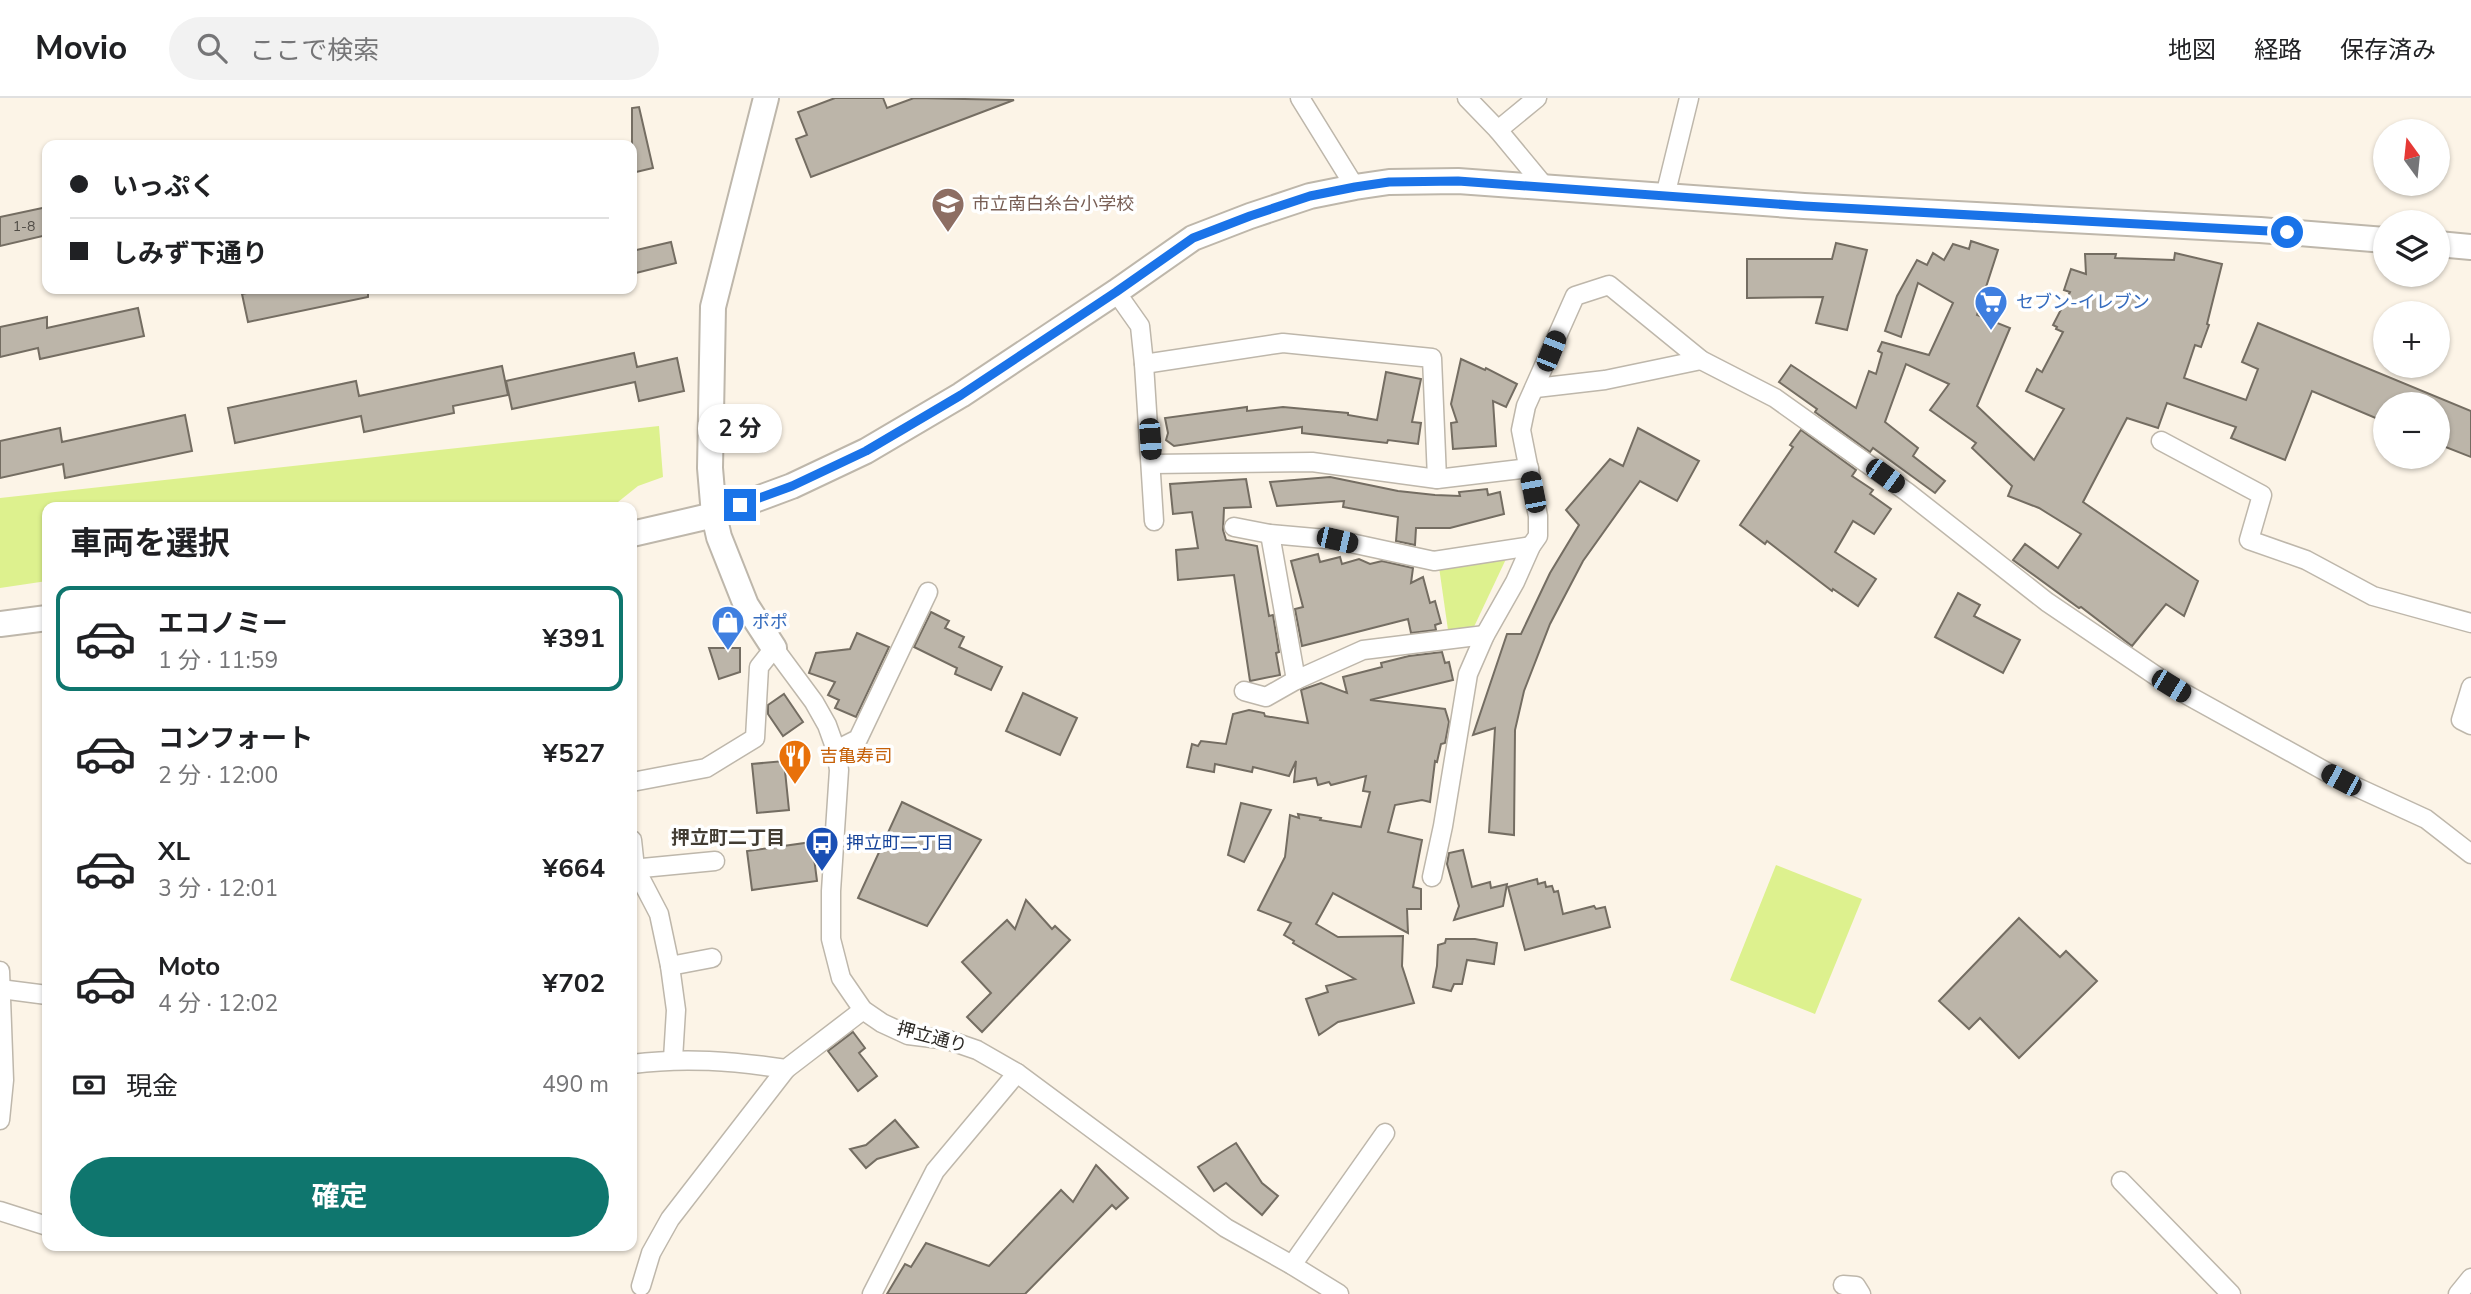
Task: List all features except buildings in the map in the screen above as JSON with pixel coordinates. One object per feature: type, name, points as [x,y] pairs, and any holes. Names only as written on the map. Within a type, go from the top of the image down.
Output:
[{"type":"street","name":"押立通り","points":[[765,98],[713,307],[710,468],[714,515],[719,537],[746,606],[814,702],[827,725],[836,750],[839,770],[831,891],[831,939],[841,978],[863,1010],[882,1023],[908,1035],[948,1040],[977,1050],[1017,1073],[1226,1228],[1339,1294]]},
{"type":"street","points":[[1300,98],[1355,187]]},
{"type":"street","points":[[1467,98],[1498,130],[1546,188]]},
{"type":"street","points":[[1498,130],[1538,98]]},
{"type":"street","points":[[1665,196],[1689,98]]},
{"type":"street","points":[[637,533],[714,515],[792,486],[866,451],[961,395],[1193,238],[1310,196],[1355,187],[1389,182],[1458,181],[1844,208],[2260,230],[2373,239]]},
{"type":"street","points":[[2450,245],[2471,247]]},
{"type":"street","points":[[1432,877],[1468,674],[1485,635],[1516,583],[1531,546],[1538,536],[1538,516],[1521,430],[1526,405],[1576,296],[1609,285],[1701,360],[1775,398],[1907,492],[2047,602],[2171,686],[2341,780],[2426,819],[2471,854]]},
{"type":"street","points":[[1116,292],[1140,326],[1154,521]]},
{"type":"street","points":[[1144,364],[1283,342],[1432,358],[1437,479]]},
{"type":"street","points":[[1536,388],[1605,380],[1701,360]]},
{"type":"street","points":[[2161,441],[2262,495],[2249,540],[2306,560],[2373,596],[2471,623]]},
{"type":"street","points":[[1152,464],[1312,462],[1437,479],[1529,468]]},
{"type":"street","points":[[1234,527],[1270,534],[1337,540],[1434,562],[1531,546]]},
{"type":"street","points":[[1270,534],[1296,680]]},
{"type":"street","points":[[836,750],[858,739],[928,592]]},
{"type":"street","points":[[0,624],[42,619]]},
{"type":"street","points":[[1244,691],[1266,697],[1296,680],[1363,650],[1485,635]]},
{"type":"street","points":[[637,781],[706,768],[755,738],[759,667],[774,648]]},
{"type":"street","points":[[2471,687],[2461,720],[2471,725]]},
{"type":"street","points":[[637,869],[715,861]]},
{"type":"street","points":[[637,874],[659,914],[670,966],[676,1010],[673,1059]]},
{"type":"street","points":[[670,966],[712,958]]},
{"type":"street","points":[[0,1120],[4,1080],[1,983],[42,994]]},
{"type":"street","points":[[641,1286],[651,1253],[670,1220],[786,1069],[863,1010]]},
{"type":"street","points":[[637,1063],[673,1059],[740,1062],[786,1069]]},
{"type":"street","points":[[872,1294],[935,1171],[1017,1073]]},
{"type":"street","points":[[1293,1265],[1385,1133]]},
{"type":"street","points":[[2121,1181],[2231,1294]]},
{"type":"street","points":[[0,1211],[42,1224]]},
{"type":"street","points":[[2458,1294],[2471,1278]]},
{"type":"street","points":[[1843,1285],[1856,1286],[1861,1294]]},
{"type":"green space","points":[[659,426],[663,477],[638,486],[618,502],[42,502],[42,582],[0,588],[0,498]]},
{"type":"green space","points":[[1506,559],[1472,631],[1448,630],[1439,567]]},
{"type":"green space","points":[[1776,865],[1862,899],[1815,1014],[1730,980]]},
{"type":"place","name":"市立南白糸台小学校","points":[[948,234]]},
{"type":"place","name":"セブン-イレブン","points":[[1991,332]]},
{"type":"place","name":"ポポ","points":[[728,652]]},
{"type":"place","name":"吉亀寿司","points":[[795,786]]},
{"type":"place","name":"押立町二丁目","points":[[822,873]]},
{"type":"district","name":"押立町二丁目","points":[[728,837]]},
{"type":"route","points":[[740,505],[792,486],[866,451],[961,395],[1193,238],[1310,196],[1355,187],[1389,182],[1458,181],[1804,206],[2287,232]]}]
